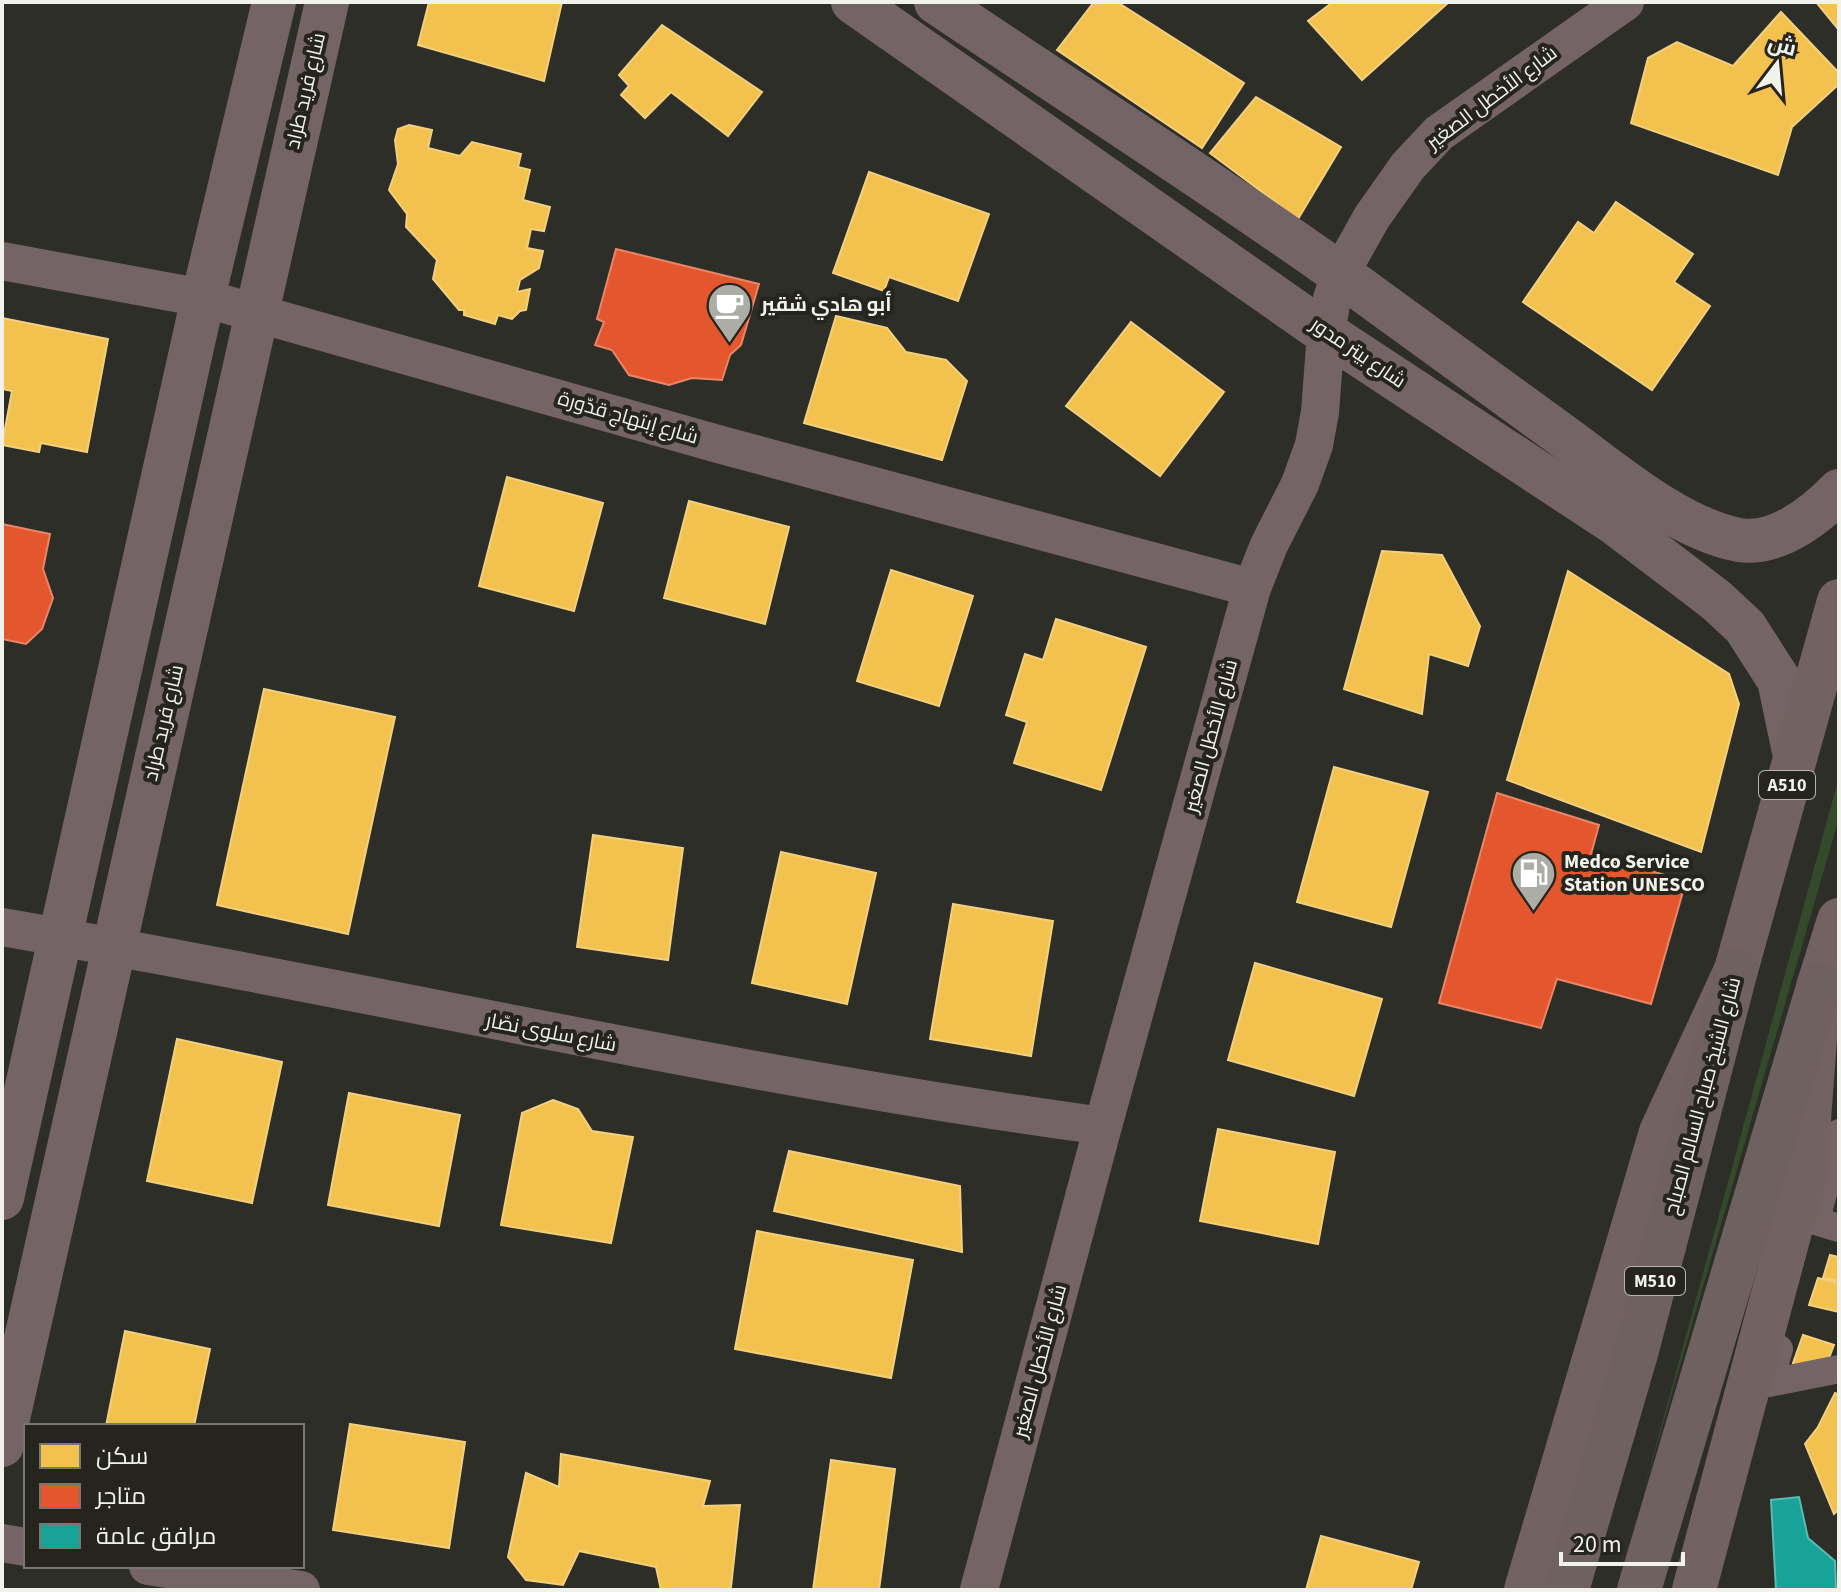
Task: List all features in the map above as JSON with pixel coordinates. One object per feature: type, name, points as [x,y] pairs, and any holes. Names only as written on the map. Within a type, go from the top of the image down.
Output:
[{"type":"highway","name":"شارع الشيخ صباح السالم الصباح","points":[[1567,1590],[1637,1350],[1736,970],[1839,601]]},
{"type":"highway","points":[[1639,1590],[1839,920]]},
{"type":"highway","points":[[1526,1590],[1661,1132],[1736,970]]},
{"type":"highway","points":[[1694,1590],[1805,1175],[1819,984]]},
{"type":"street","points":[[2,1198],[203,298],[274,2]]},
{"type":"street","name":"شارع فريد طراد","points":[[2,1445],[327,2]]},
{"type":"street","name":"شارع بيتر مدور","points":[[853,2],[1326,333],[1616,524],[1716,600],[1745,627],[1779,680],[1795,756]]},
{"type":"street","points":[[936,2],[1340,274],[1627,482],[1699,527],[1740,540],[1757,541],[1802,522],[1823,508],[1839,491]]},
{"type":"street","name":"شارع الأخطل الصغير","points":[[979,1590],[1252,588],[1269,545],[1300,484],[1314,445],[1320,412],[1326,333],[1340,274],[1389,191],[1439,133],[1625,2]]},
{"type":"street","points":[[1165,220],[1189,173]]},
{"type":"street","name":"شارع إبتهاج قدّورة","points":[[2,261],[203,298],[718,444],[1252,588]]},
{"type":"street","name":"شارع سلوى نصّار","points":[[2,927],[114,945],[670,1056],[968,1108],[1103,1126]]},
{"type":"street","points":[[1839,1133],[1827,1224],[1769,1383],[1839,1369]]},
{"type":"street","points":[[2,1543],[24,1547]]},
{"type":"street","points":[[161,1568],[301,1590]]},
{"type":"green space","points":[[1839,777],[1839,818],[1641,1500]]},
{"type":"building: سكن","points":[[429,2],[562,2],[544,81],[418,45]]},
{"type":"building: سكن","points":[[1094,2],[1117,2],[1244,83],[1202,148],[1057,50]]},
{"type":"building: سكن","points":[[1333,2],[1449,2],[1362,80],[1308,21]]},
{"type":"building: سكن","points":[[1816,2],[1839,2],[1838,29]]},
{"type":"building: سكن","points":[[1781,12],[1839,73],[1839,84],[1792,127],[1778,175],[1631,123],[1648,58],[1677,42],[1733,66]]},
{"type":"building: سكن","points":[[662,25],[762,92],[728,136],[671,92],[645,118],[621,95],[629,86],[619,75]]},
{"type":"building: سكن","points":[[1256,97],[1341,147],[1298,219],[1210,153]]},
{"type":"building: سكن","points":[[409,125],[432,130],[428,148],[460,156],[472,142],[521,154],[518,167],[530,170],[523,200],[550,207],[544,231],[531,229],[527,248],[543,251],[539,268],[520,280],[517,292],[530,289],[526,310],[520,311],[512,319],[498,315],[495,324],[464,315],[464,310],[459,310],[433,279],[437,260],[406,227],[407,214],[389,190],[398,164],[395,140],[398,129]]},
{"type":"building: سكن","points":[[869,172],[989,214],[958,301],[889,277],[884,291],[833,273]]},
{"type":"building: سكن","points":[[1616,202],[1693,254],[1674,282],[1710,306],[1652,390],[1523,302],[1578,222],[1594,233]]},
{"type":"building: سكن","points":[[836,316],[887,328],[906,352],[946,360],[967,381],[942,460],[804,423]]},
{"type":"building: سكن","points":[[2,318],[108,339],[87,452],[41,443],[39,452],[2,445],[12,391],[2,389]]},
{"type":"building: سكن","points":[[1131,322],[1224,392],[1160,476],[1066,406]]},
{"type":"building: سكن","points":[[507,477],[603,503],[574,611],[479,586]]},
{"type":"building: سكن","points":[[689,501],[789,527],[765,624],[664,598]]},
{"type":"building: سكن","points":[[1382,551],[1442,555],[1480,626],[1468,666],[1429,654],[1422,714],[1344,689]]},
{"type":"building: سكن","points":[[891,570],[973,596],[939,706],[857,681]]},
{"type":"building: سكن","points":[[1568,571],[1729,674],[1739,704],[1701,852],[1507,780]]},
{"type":"building: سكن","points":[[1056,619],[1146,647],[1101,790],[1014,763],[1027,722],[1006,715],[1025,654],[1043,660]]},
{"type":"building: سكن","points":[[264,689],[395,717],[348,934],[217,905]]},
{"type":"building: سكن","points":[[1334,767],[1428,792],[1391,927],[1297,902]]},
{"type":"building: سكن","points":[[593,835],[683,848],[668,960],[577,947]]},
{"type":"building: سكن","points":[[781,852],[876,873],[847,1004],[752,983]]},
{"type":"building: سكن","points":[[953,904],[1053,921],[1031,1056],[930,1039]]},
{"type":"building: سكن","points":[[1255,963],[1382,999],[1354,1096],[1228,1060]]},
{"type":"building: سكن","points":[[177,1039],[282,1062],[252,1203],[147,1181]]},
{"type":"building: سكن","points":[[349,1093],[460,1115],[439,1226],[328,1205]]},
{"type":"building: سكن","points":[[553,1100],[578,1109],[592,1131],[633,1137],[611,1243],[501,1225],[522,1113]]},
{"type":"building: سكن","points":[[1218,1129],[1335,1152],[1318,1244],[1200,1221]]},
{"type":"building: سكن","points":[[789,1151],[960,1186],[962,1252],[774,1211]]},
{"type":"building: سكن","points":[[757,1231],[913,1260],[891,1378],[735,1349]]},
{"type":"building: سكن","points":[[1830,1255],[1839,1257],[1839,1281],[1823,1278]]},
{"type":"building: سكن","points":[[1818,1278],[1839,1283],[1839,1312],[1809,1305]]},
{"type":"building: سكن","points":[[125,1331],[210,1349],[194,1424],[106,1424]]},
{"type":"building: سكن","points":[[1803,1335],[1834,1345],[1824,1371],[1793,1363]]},
{"type":"building: سكن","points":[[1835,1393],[1839,1395],[1839,1509],[1834,1514],[1805,1444],[1818,1427]]},
{"type":"building: سكن","points":[[350,1424],[465,1442],[449,1548],[333,1530]]},
{"type":"building: سكن","points":[[561,1454],[710,1481],[703,1506],[740,1505],[731,1587],[724,1590],[661,1590],[656,1567],[579,1551],[563,1585],[526,1580],[508,1557],[526,1473],[559,1487]]},
{"type":"building: سكن","points":[[831,1460],[895,1469],[879,1590],[813,1590]]},
{"type":"building: سكن","points":[[1321,1536],[1419,1562],[1411,1590],[1306,1590]]},
{"type":"building: متاجر","points":[[616,249],[759,284],[741,345],[730,355],[722,380],[692,378],[669,385],[629,375],[612,350],[595,345],[604,322],[597,319]]},
{"type":"building: متاجر","points":[[2,524],[50,534],[43,569],[53,598],[42,629],[26,644],[2,639]]},
{"type":"building: متاجر","points":[[1497,793],[1599,825],[1591,854],[1686,881],[1651,1004],[1557,979],[1541,1028],[1439,1003]]},
{"type":"building: مرافق عامة","points":[[1799,1497],[1808,1538],[1835,1561],[1836,1590],[1776,1590],[1771,1500]]},
{"type":"place","name":"أبو هادي شقير","points":[[730,344]]},
{"type":"place","name":"Medco Service Station UNESCO","points":[[1533,913]]}]
